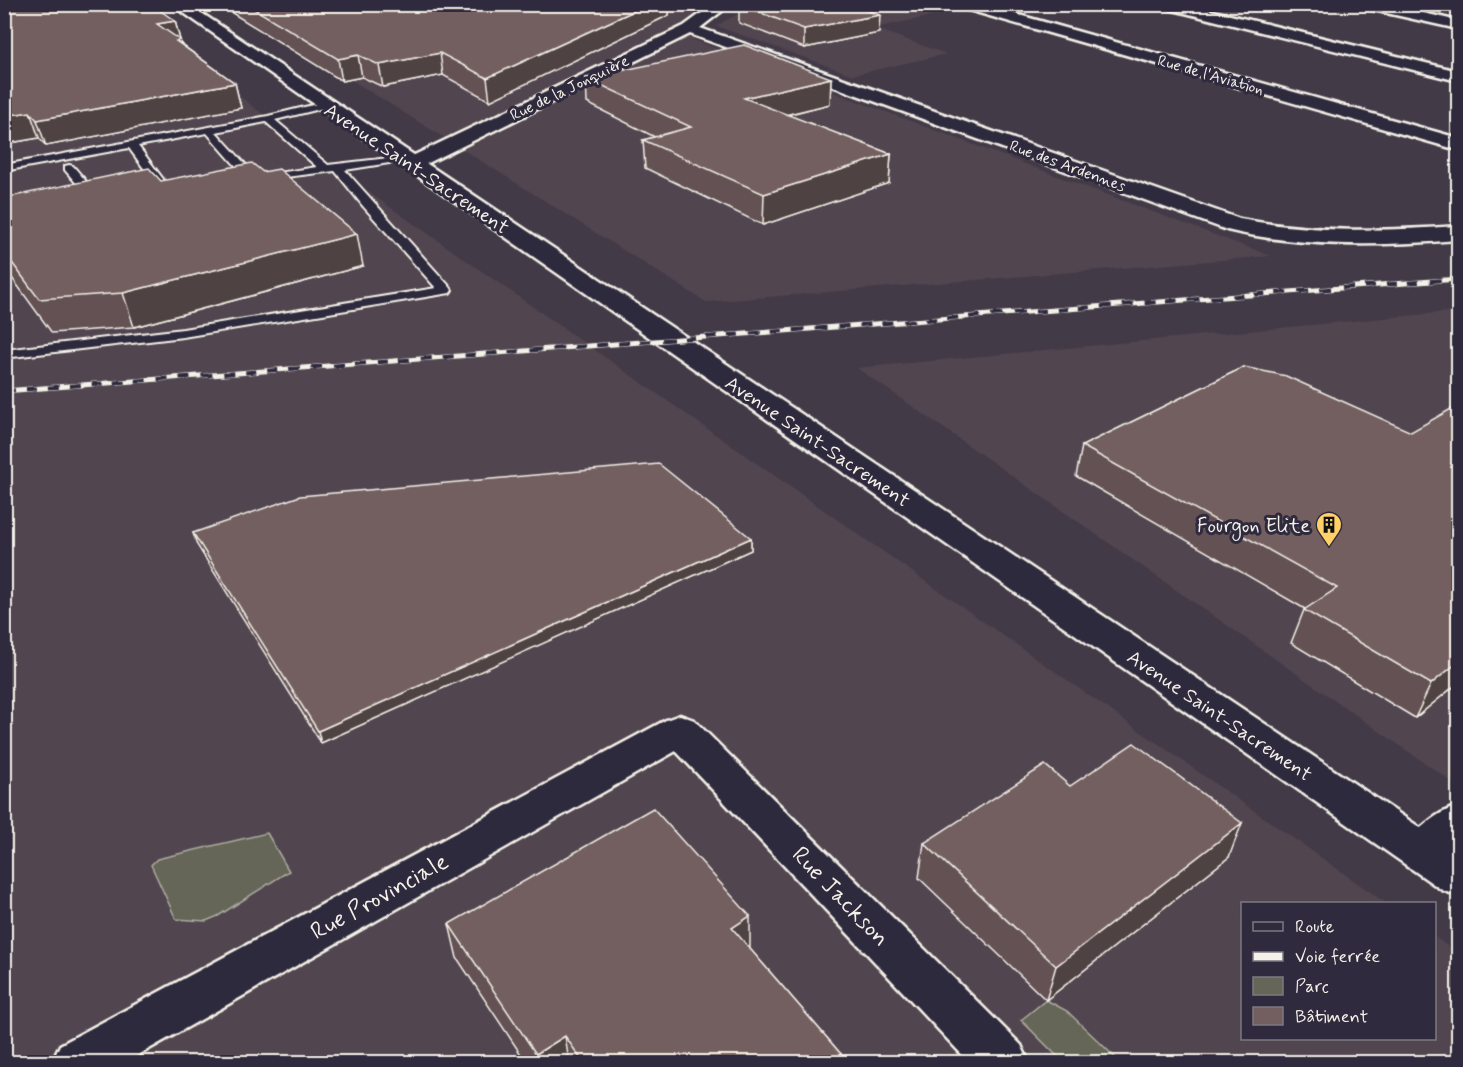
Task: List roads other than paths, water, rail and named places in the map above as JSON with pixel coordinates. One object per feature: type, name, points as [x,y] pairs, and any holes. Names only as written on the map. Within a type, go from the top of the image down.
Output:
[{"type":"street","name":"Avenue Saint-Sacrement","points":[[178,4],[1458,877]]},
{"type":"street","name":"Rue de la Jonquière","points":[[407,161],[690,29],[724,4]]},
{"type":"street","name":"Rue de l'Aviation","points":[[963,4],[1458,144]]},
{"type":"street","points":[[1166,4],[1458,76]]},
{"type":"street","points":[[1364,4],[1458,25]]},
{"type":"street","name":"Rue des Ardennes","points":[[690,29],[1235,225],[1302,237],[1358,238],[1458,233]]},
{"type":"street","name":"Rue Provinciale","points":[[78,1062],[132,1049],[680,730]]},
{"type":"street","name":"Rue Jackson","points":[[680,730],[1003,1062]]},
{"type":"street","points":[[1423,854],[1458,823]]},
{"type":"lane","points":[[4,168],[268,119],[326,105]]},
{"type":"lane","points":[[4,354],[183,333],[445,290],[332,168],[268,119]]},
{"type":"lane","points":[[209,130],[248,181],[332,168],[407,161]]},
{"type":"lane","points":[[131,144],[160,184]]},
{"type":"lane","points":[[69,168],[93,196]]},
{"type":"railway","points":[[4,391],[1458,279]]},
{"type":"place","name":"Fourgon Elite","points":[[1329,548]]}]
